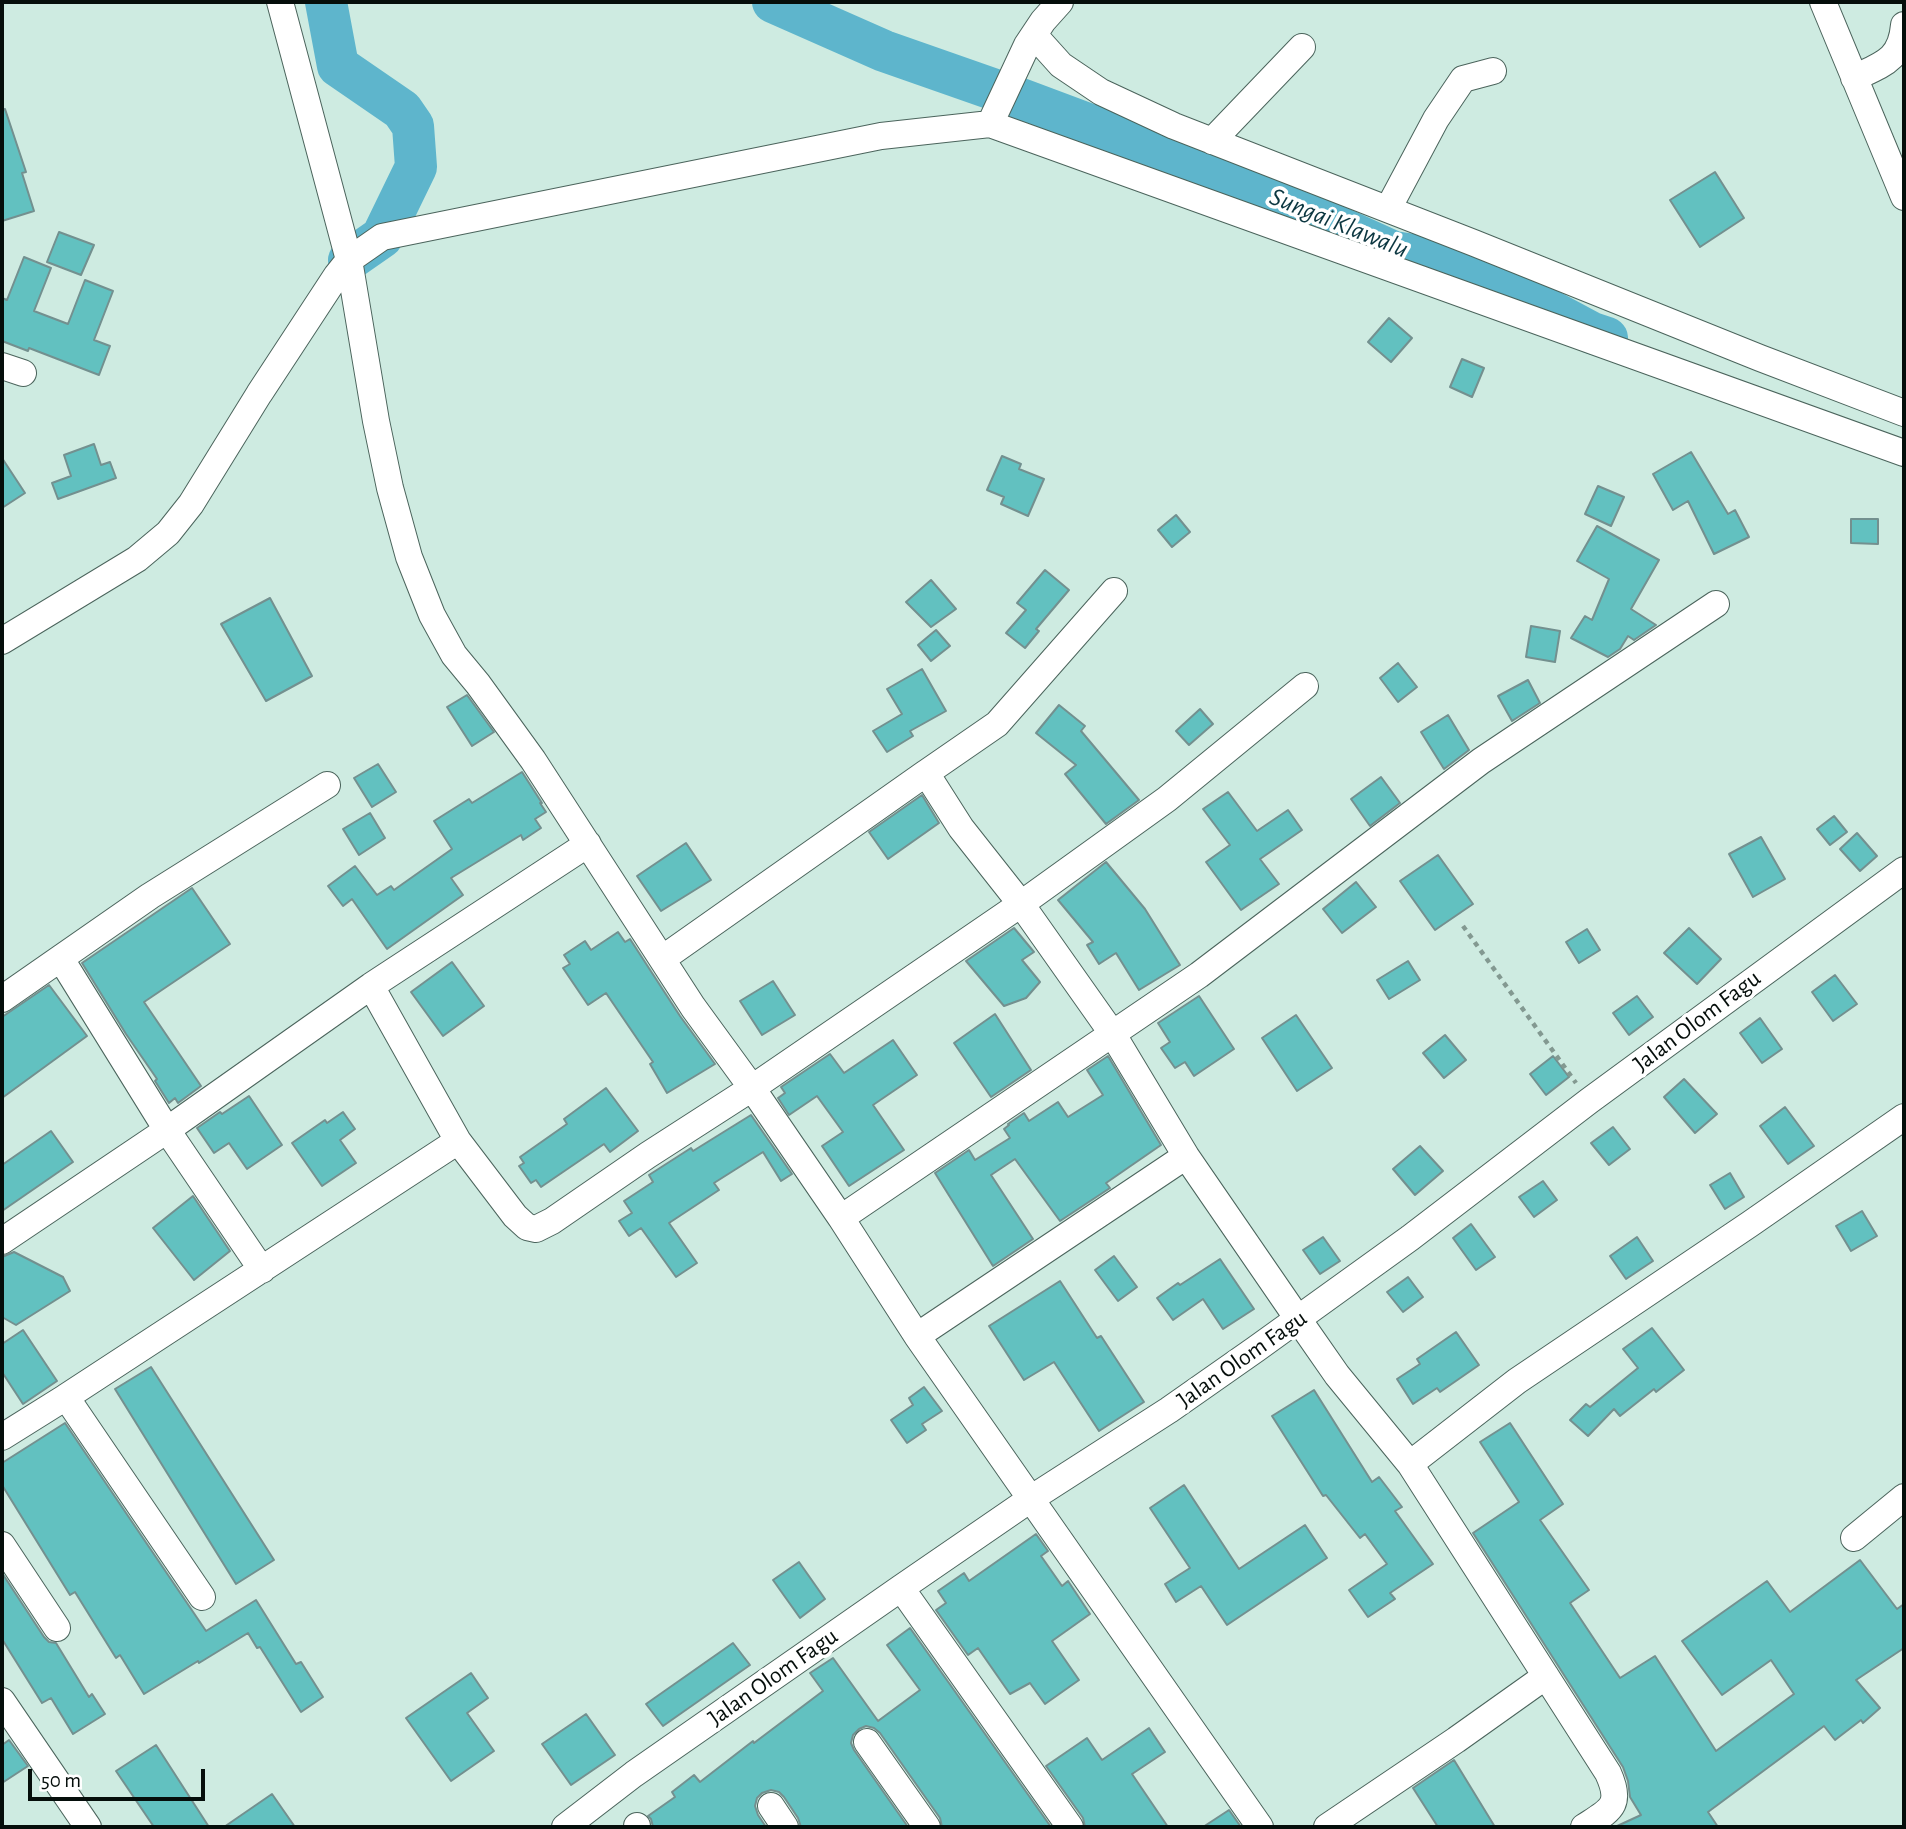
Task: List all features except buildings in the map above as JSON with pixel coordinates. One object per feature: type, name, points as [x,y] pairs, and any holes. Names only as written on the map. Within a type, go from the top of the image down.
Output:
[{"type":"street","points":[[280,2],[349,260],[390,488],[409,558],[432,615],[454,655],[533,760],[693,1007],[841,1218],[917,1336],[1260,1827]]},
{"type":"street","points":[[990,124],[1027,45],[1060,2]]},
{"type":"street","points":[[1823,2],[1904,197]]},
{"type":"street","points":[[1854,78],[1896,55],[1903,39],[1904,25]]},
{"type":"street","points":[[1034,35],[1061,65],[1101,92],[1174,126],[1904,413]]},
{"type":"street","points":[[1212,141],[1302,47]]},
{"type":"street","points":[[1388,209],[1436,119],[1463,79],[1493,71]]},
{"type":"street","points":[[2,641],[137,559],[168,533],[191,504],[307,318],[349,260],[382,237],[881,136],[990,124],[1904,453]]},
{"type":"street","points":[[662,959],[998,723],[1114,591]]},
{"type":"street","points":[[841,1218],[1199,975],[1481,761],[1716,604]]},
{"type":"street","points":[[371,986],[458,1141],[514,1216],[527,1227],[537,1229],[752,1088],[1021,904],[1167,799],[1305,687]]},
{"type":"street","points":[[926,773],[961,828],[1021,904],[1112,1033],[1186,1156],[1298,1320],[1337,1375],[1410,1464],[1608,1773],[1615,1797],[1611,1810],[1584,1827]]},
{"type":"street","points":[[2,999],[150,896],[327,785]]},
{"type":"street","points":[[2,1241],[167,1130],[371,986],[588,844]]},
{"type":"street","name":"Jalan Olom Fagu","points":[[565,1827],[645,1766],[901,1588],[1032,1498],[1169,1410],[1298,1320],[1589,1101],[1904,870]]},
{"type":"street","points":[[61,958],[167,1130],[262,1270]]},
{"type":"street","points":[[1410,1464],[1517,1381],[1904,1117]]},
{"type":"street","points":[[2,1437],[458,1141]]},
{"type":"street","points":[[917,1336],[1186,1156]]},
{"type":"street","points":[[66,1397],[202,1597]]},
{"type":"street","points":[[1854,1538],[1904,1497]]},
{"type":"street","points":[[2,1545],[57,1628]]},
{"type":"street","points":[[901,1588],[1070,1827]]},
{"type":"street","points":[[1326,1827],[1546,1676]]},
{"type":"street","points":[[2,1701],[88,1827]]},
{"type":"street","points":[[867,1742],[927,1827]]},
{"type":"path","points":[[1463,926],[1589,1101]]},
{"type":"waterway","points":[[326,2],[338,66],[402,110],[413,126],[416,167],[382,237],[349,260]]},
{"type":"waterway","name":"Sungai Klawalu","points":[[773,2],[884,51],[1229,177],[1394,252],[1446,260],[1607,338]]}]
